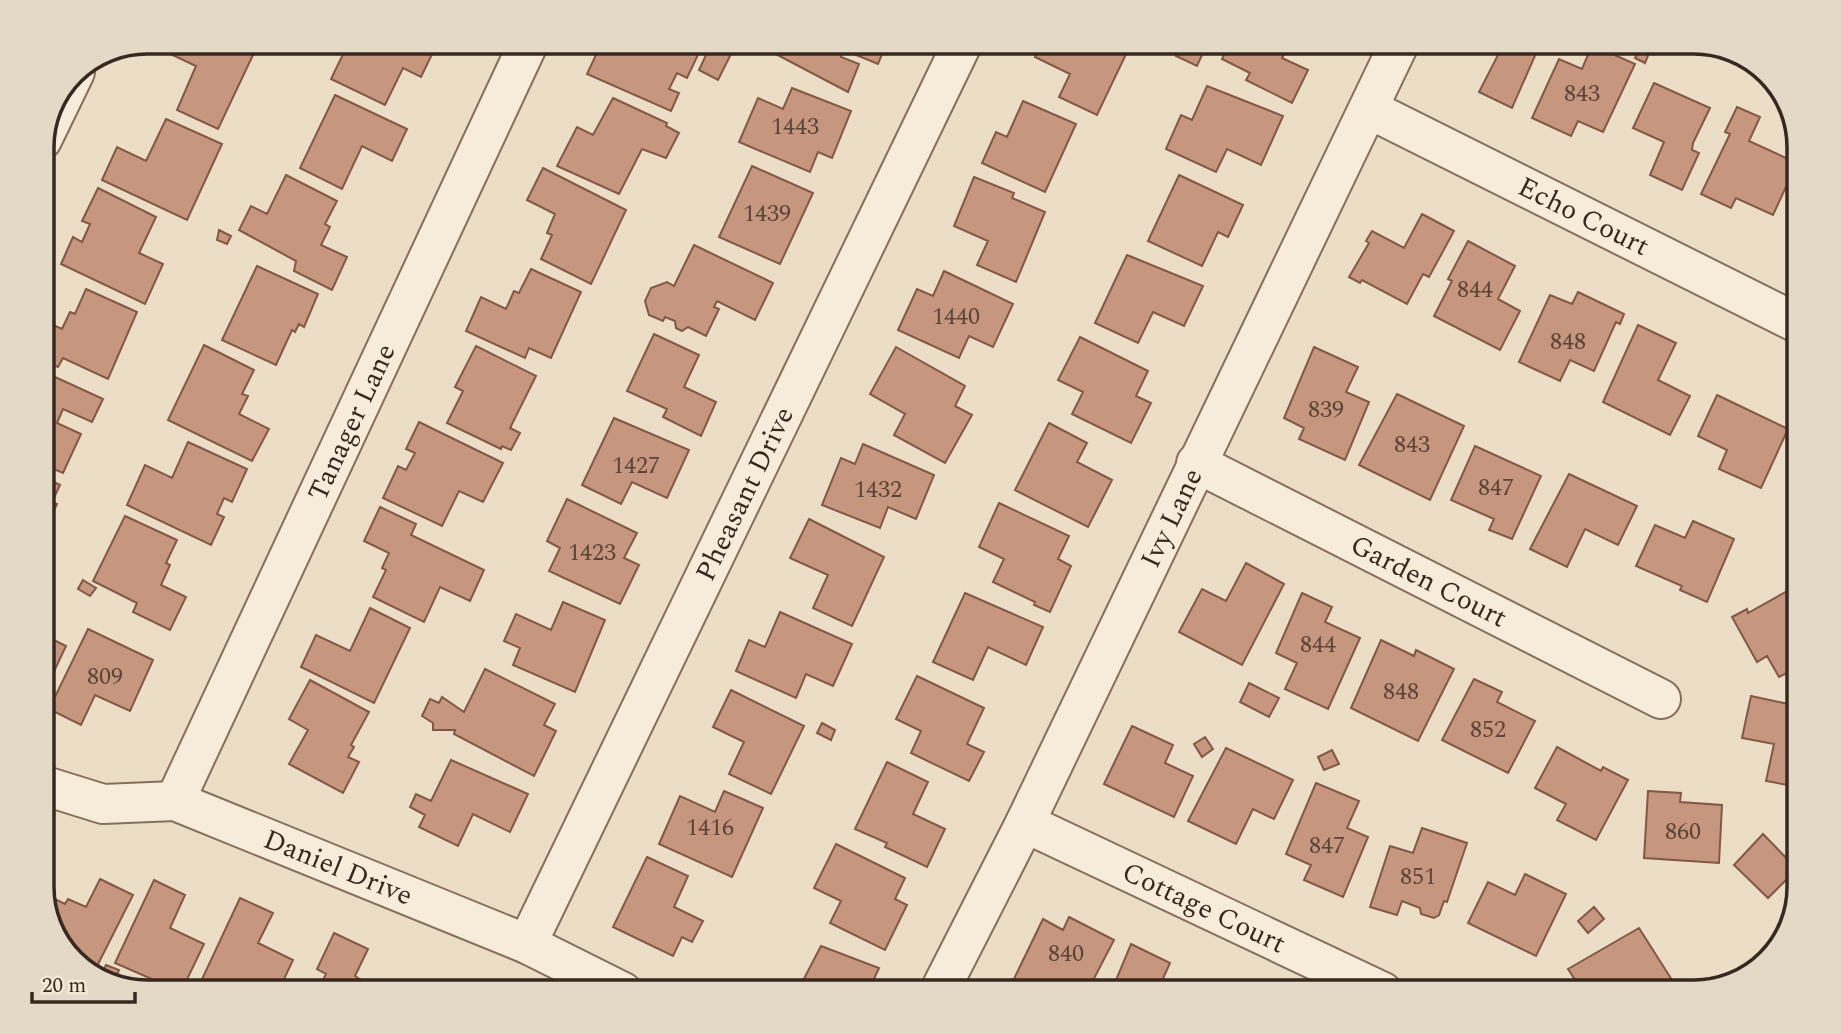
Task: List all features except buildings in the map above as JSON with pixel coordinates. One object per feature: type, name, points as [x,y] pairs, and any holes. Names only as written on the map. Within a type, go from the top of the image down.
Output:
[{"type":"street","name":"Tanager Lane","points":[[175,801],[523,54]]},
{"type":"street","name":"Pheasant Drive","points":[[527,944],[957,54]]},
{"type":"street","name":"Ivy Lane","points":[[945,980],[1026,823],[1394,54]]},
{"type":"street","name":"Echo Court","points":[[1369,109],[1787,318]]},
{"type":"street","name":"Garden Court","points":[[1196,463],[1661,699]]},
{"type":"street","name":"Daniel Drive","points":[[54,790],[103,804],[175,801],[527,944],[598,980]]},
{"type":"street","name":"Cottage Court","points":[[1026,823],[1359,980]]}]
